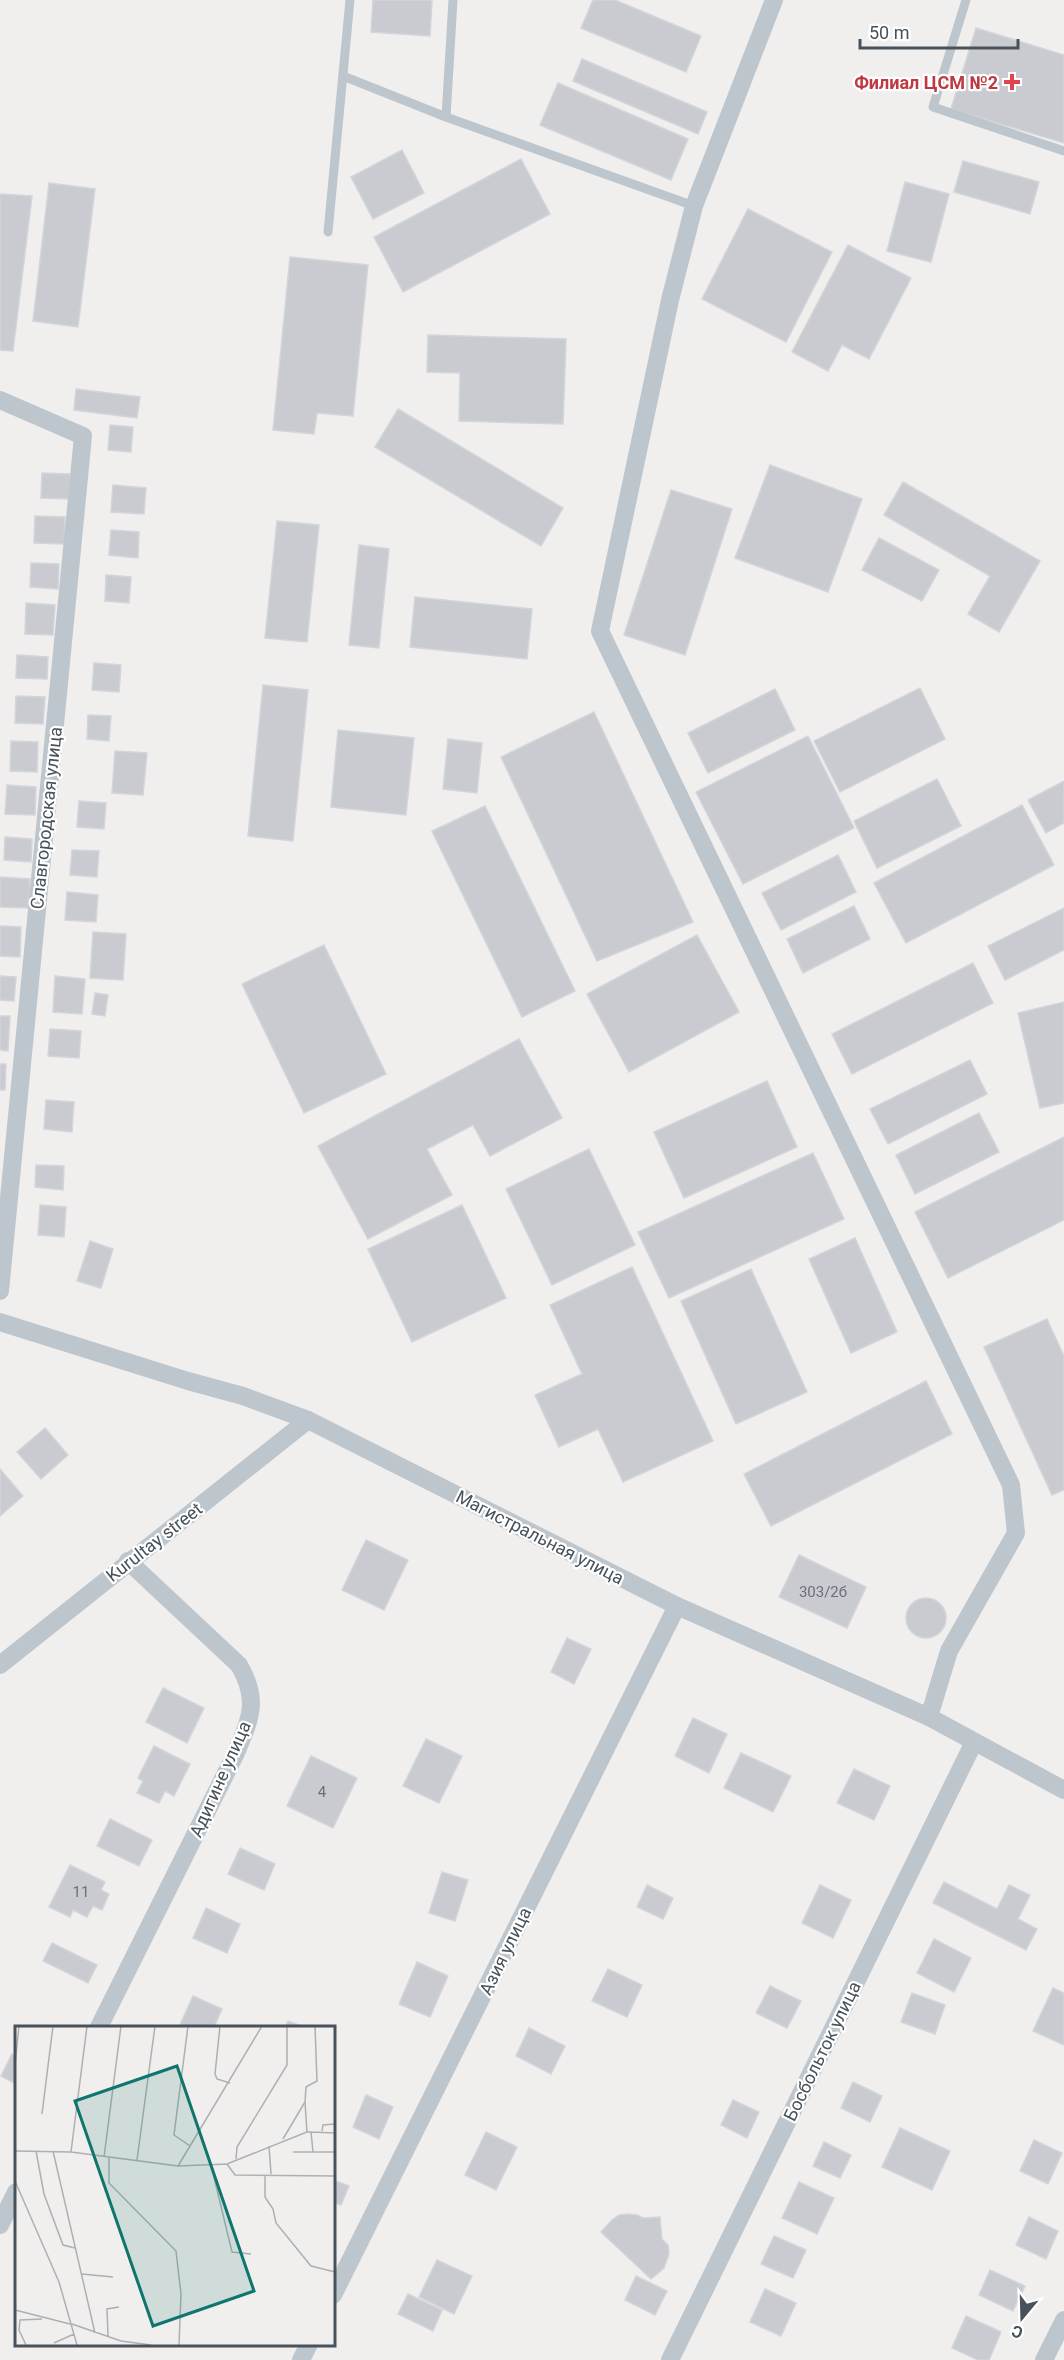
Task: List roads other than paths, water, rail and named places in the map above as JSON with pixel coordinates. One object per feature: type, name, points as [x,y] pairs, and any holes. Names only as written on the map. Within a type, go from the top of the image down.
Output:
[{"type":"street","points":[[774,0],[694,206],[670,300],[600,631],[1011,1485],[1016,1533],[949,1651],[929,1717]]},
{"type":"street","name":"Славгородская улица","points":[[0,400],[83,436],[0,1291]]},
{"type":"street","name":"Магистральная улица","points":[[0,1322],[243,1396],[308,1420],[677,1606],[929,1717],[1064,1790]]},
{"type":"street","name":"Kurultay street","points":[[0,1665],[308,1420]]},
{"type":"street","name":"Адигине улица","points":[[100,2026],[235,1755],[248,1725],[252,1700],[249,1682],[239,1665],[128,1562]]},
{"type":"street","name":"Азия улица","points":[[334,2293],[677,1606]]},
{"type":"street","name":"Босбольток улица","points":[[670,2360],[974,1742]]},
{"type":"street","points":[[0,2225],[15,2194]]},
{"type":"street","points":[[1044,2360],[1064,2320]]},
{"type":"street","points":[[301,2360],[308,2345]]},
{"type":"lane","points":[[328,232],[350,0]]},
{"type":"lane","points":[[446,117],[453,0]]},
{"type":"lane","points":[[966,0],[933,107],[1064,151]]},
{"type":"lane","points":[[343,76],[446,117],[694,206]]},
{"type":"place","name":"Филиал ЦСМ №2","points":[[1012,82]]}]
